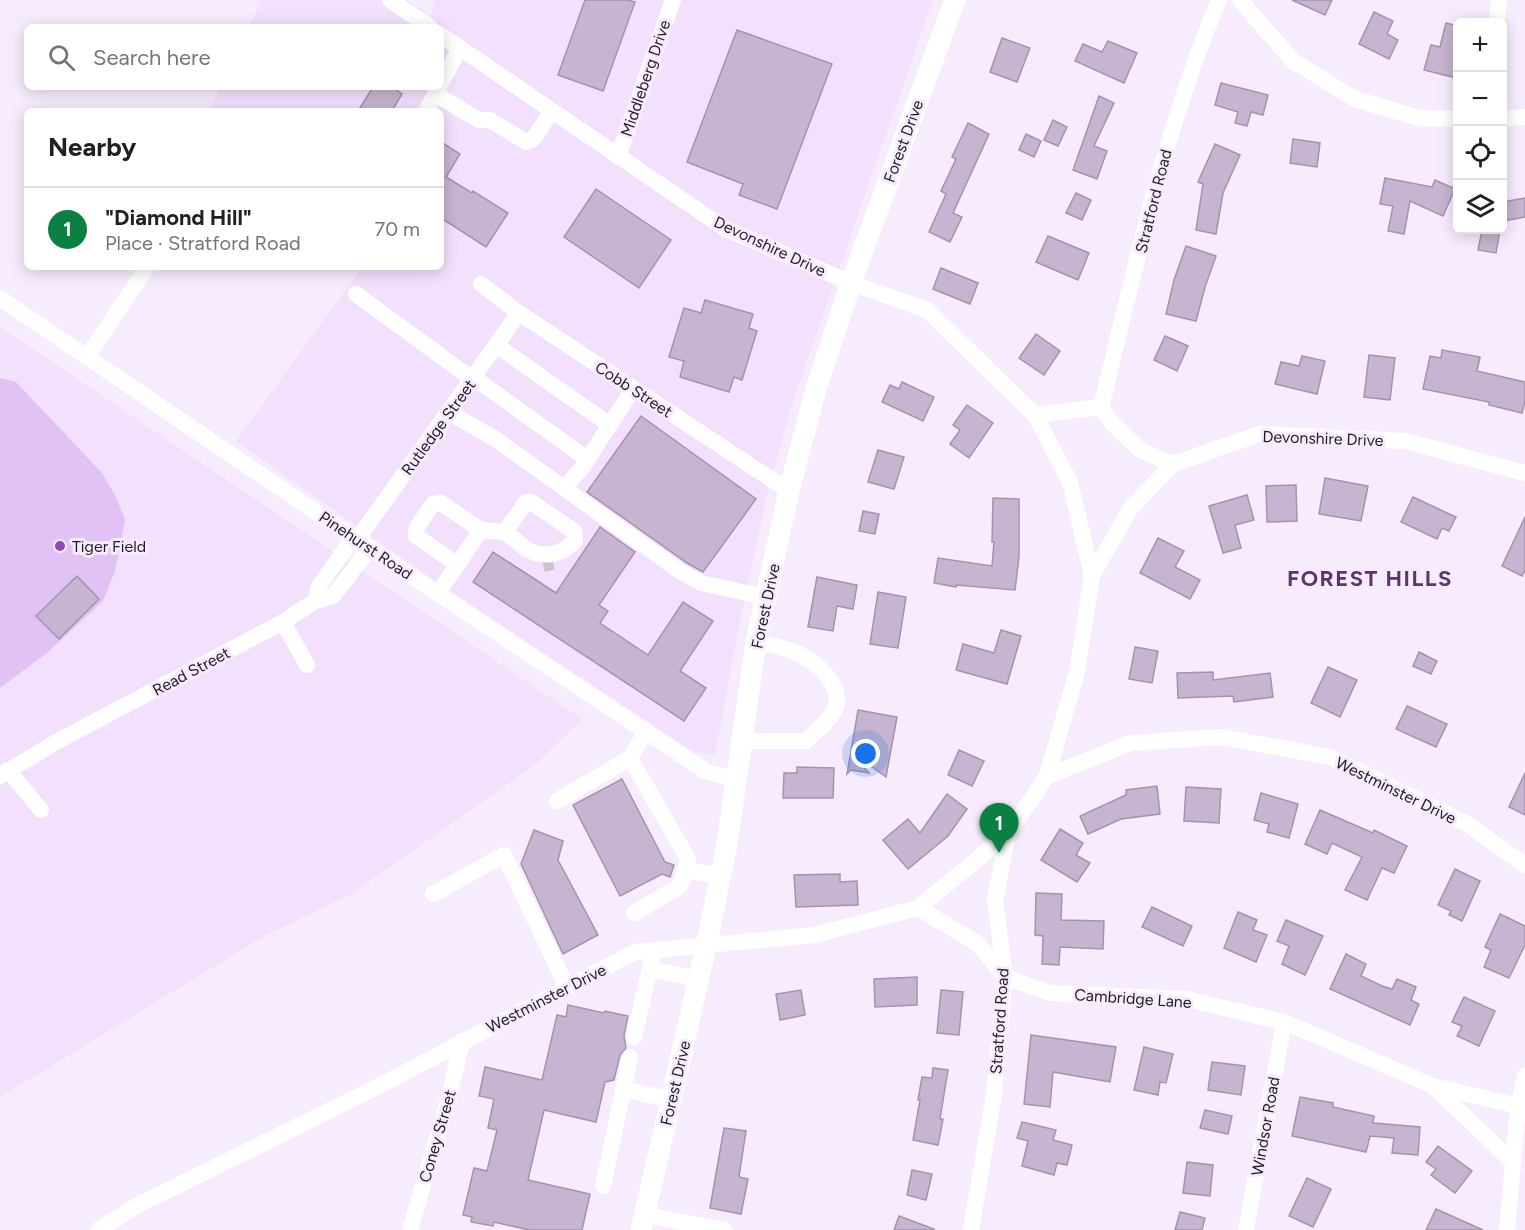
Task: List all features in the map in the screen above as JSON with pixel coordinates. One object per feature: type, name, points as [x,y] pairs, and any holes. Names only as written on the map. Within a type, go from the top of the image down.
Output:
[{"type":"main road","name":"Forest Drive","points":[[643,1222],[706,947],[738,780],[756,642],[789,491],[816,389],[851,283],[955,0]]},
{"type":"street","points":[[390,0],[426,24]]},
{"type":"street","name":"Middleberg Drive","points":[[618,157],[673,0]]},
{"type":"street","name":"Stratford Road","points":[[1101,407],[1169,137],[1198,50],[1219,0]]},
{"type":"street","points":[[1240,0],[1293,61],[1355,99],[1419,118],[1453,119]]},
{"type":"street","points":[[1497,18],[1499,0]]},
{"type":"street","name":"Devonshire Drive","points":[[444,37],[724,228],[851,283],[927,310],[1035,415],[1070,482],[1092,576]]},
{"type":"street","points":[[444,77],[460,48]]},
{"type":"street","points":[[428,108],[437,90]]},
{"type":"street","points":[[441,90],[480,120],[490,120],[526,142],[533,139],[552,111]]},
{"type":"street","points":[[1507,119],[1525,117]]},
{"type":"street","points":[[87,357],[145,270]]},
{"type":"street","name":"Cobb Street","points":[[481,284],[519,313],[789,491]]},
{"type":"street","points":[[356,294],[587,459]]},
{"type":"street","name":"Pinehurst Road","points":[[0,298],[360,542],[707,772],[738,780]]},
{"type":"street","name":"Rutledge Street","points":[[315,601],[333,596],[360,542],[448,412],[519,313]]},
{"type":"street","points":[[496,345],[610,424]]},
{"type":"street","points":[[564,488],[587,459],[633,389]]},
{"type":"street","points":[[1035,415],[1101,407],[1111,422],[1140,450],[1173,464],[1130,509],[1092,576]]},
{"type":"street","points":[[448,412],[494,438],[681,572],[701,583],[766,597]]},
{"type":"street","name":"Devonshire Drive","points":[[1173,464],[1260,434],[1405,441],[1525,473]]},
{"type":"street","points":[[504,533],[526,502],[531,502],[572,539]]},
{"type":"street","points":[[458,564],[416,536],[417,527],[433,504],[441,503],[481,530],[504,533],[548,563],[560,560],[572,539]]},
{"type":"street","points":[[438,593],[481,530]]},
{"type":"street","points":[[531,551],[547,554],[560,553],[572,539]]},
{"type":"street","name":"Stratford Road","points":[[971,1230],[994,1094],[1005,977],[995,900],[1008,834],[1047,776],[1077,672],[1092,576]]},
{"type":"street","name":"Read Street","points":[[4,773],[56,742],[283,622],[315,601]]},
{"type":"street","points":[[283,622],[307,665]]},
{"type":"street","points":[[743,741],[806,741],[825,724],[836,706],[836,688],[824,672],[796,653],[756,642]]},
{"type":"street","points":[[557,801],[630,758],[646,731]]},
{"type":"street","name":"Westminster Drive","points":[[1047,776],[1131,743],[1221,737],[1330,757],[1467,824],[1525,865]]},
{"type":"street","points":[[630,758],[688,859],[680,886],[634,913]]},
{"type":"street","points":[[4,773],[40,810]]},
{"type":"street","name":"Westminster Drive","points":[[98,1230],[138,1205],[375,1088],[635,952],[814,935],[918,908],[1008,834]]},
{"type":"street","points":[[433,894],[504,855],[567,987]]},
{"type":"street","points":[[685,870],[720,876]]},
{"type":"street","points":[[918,908],[977,943],[1005,977]]},
{"type":"street","points":[[634,1037],[654,951]]},
{"type":"street","points":[[650,969],[699,979]]},
{"type":"street","name":"Cambridge Lane","points":[[1005,977],[1050,993],[1186,999],[1284,1022],[1433,1086],[1518,1106]]},
{"type":"street","name":"Windsor Road","points":[[1246,1230],[1284,1022]]},
{"type":"street","name":"Coney Street","points":[[410,1230],[449,1097],[462,1041]]},
{"type":"street","points":[[603,1186],[630,1057]]},
{"type":"street","points":[[1508,1230],[1518,1106],[1525,1076]]},
{"type":"street","name":"Cambridge Lane","points":[[1433,1086],[1513,1162]]},
{"type":"street","points":[[623,1089],[671,1100]]},
{"type":"street","points":[[643,1222],[725,1230]]},
{"type":"shaded area","points":[[261,0],[407,0],[431,17],[435,0],[933,0],[790,410],[766,500],[715,755],[694,752],[419,570],[236,441],[360,270],[444,270],[444,108],[211,108],[220,90],[444,90],[444,24],[250,24]]},
{"type":"shaded area","points":[[0,327],[582,719],[536,764],[353,893],[266,935],[0,1097]]},
{"type":"shaded area","name":"Tiger Field","points":[[0,378],[16,382],[102,473],[116,497],[125,520],[115,571],[103,601],[48,652],[0,688]]},
{"type":"building","points":[[585,0],[635,2],[603,91],[558,75]]},
{"type":"building","points":[[1292,0],[1332,0],[1325,15]]},
{"type":"building","points":[[1374,12],[1393,21],[1387,34],[1398,40],[1389,59],[1359,44]]},
{"type":"building","points":[[1446,23],[1453,25],[1453,77],[1424,70],[1431,45],[1440,47]]},
{"type":"building","points":[[737,30],[832,64],[777,209],[739,195],[743,184],[687,162]]},
{"type":"building","points":[[1002,38],[1030,48],[1017,82],[990,72]]},
{"type":"building","points":[[1108,41],[1137,53],[1124,83],[1075,61],[1083,44],[1102,52]]},
{"type":"building","points":[[1221,83],[1268,95],[1263,115],[1251,112],[1247,126],[1235,123],[1238,112],[1215,105]]},
{"type":"building","points":[[371,90],[396,90],[402,94],[394,108],[360,108]]},
{"type":"building","points":[[1099,96],[1114,103],[1094,146],[1107,151],[1097,179],[1073,170]]},
{"type":"building","points":[[1053,120],[1067,127],[1058,146],[1044,140]]},
{"type":"building","points":[[968,123],[989,134],[953,213],[962,217],[950,242],[929,232],[946,194],[941,191],[956,159],[952,157]]},
{"type":"building","points":[[1026,134],[1041,141],[1034,157],[1019,150]]},
{"type":"building","points":[[1293,139],[1320,143],[1317,167],[1290,163]]},
{"type":"building","points":[[444,144],[460,154],[446,177],[508,213],[486,247],[444,220]]},
{"type":"building","points":[[1215,144],[1240,155],[1223,193],[1216,234],[1196,230],[1203,184],[1198,182]]},
{"type":"building","points":[[1385,178],[1432,187],[1435,180],[1453,188],[1453,194],[1443,216],[1410,201],[1404,234],[1388,231],[1393,206],[1380,204]]},
{"type":"building","points":[[596,189],[671,240],[639,288],[564,237]]},
{"type":"building","points":[[1076,193],[1091,200],[1082,220],[1066,213]]},
{"type":"building","points":[[1525,198],[1525,217],[1507,220],[1507,201]]},
{"type":"building","points":[[1481,234],[1499,234],[1496,253],[1478,250]]},
{"type":"building","points":[[1048,236],[1089,253],[1078,280],[1036,262]]},
{"type":"building","points":[[1186,246],[1216,256],[1196,321],[1166,314],[1174,280]]},
{"type":"building","points":[[941,268],[978,283],[970,304],[933,289]]},
{"type":"building","points":[[705,300],[753,314],[749,328],[757,331],[742,380],[734,377],[729,392],[680,377],[684,361],[669,357],[684,308],[701,313]]},
{"type":"building","points":[[1036,334],[1060,351],[1044,375],[1019,358]]},
{"type":"building","points":[[1165,336],[1188,346],[1177,371],[1154,360]]},
{"type":"building","points":[[1442,350],[1480,357],[1477,371],[1525,382],[1525,401],[1522,413],[1489,405],[1489,402],[1423,389],[1430,356],[1441,358]]},
{"type":"building","points":[[1369,355],[1395,358],[1390,400],[1364,397]]},
{"type":"building","points":[[1302,356],[1325,361],[1317,394],[1275,384],[1281,362],[1299,366]]},
{"type":"building","points":[[902,382],[934,397],[923,421],[882,402],[890,385],[899,389]]},
{"type":"building","points":[[967,405],[993,423],[969,458],[950,444],[960,430],[953,425]]},
{"type":"building","points":[[641,416],[756,499],[703,572],[587,492]]},
{"type":"building","points":[[878,450],[904,457],[894,489],[868,482]]},
{"type":"building","points":[[1325,478],[1368,486],[1361,521],[1319,514]]},
{"type":"building","points":[[1296,485],[1297,521],[1267,522],[1266,486]]},
{"type":"building","points":[[1247,495],[1254,520],[1235,525],[1241,548],[1223,553],[1209,506]]},
{"type":"building","points":[[1413,497],[1456,517],[1449,531],[1442,528],[1437,539],[1401,522]]},
{"type":"building","points":[[993,498],[1019,499],[1019,557],[1015,590],[956,585],[956,587],[934,583],[938,558],[992,566]]},
{"type":"building","points":[[863,511],[879,514],[875,534],[859,531]]},
{"type":"building","points":[[1525,517],[1525,570],[1522,576],[1502,566]]},
{"type":"building","points":[[600,527],[635,552],[599,605],[608,611],[600,623],[648,655],[683,602],[713,621],[680,671],[706,688],[684,721],[473,582],[493,552],[556,593]]},
{"type":"building","points":[[1158,538],[1184,551],[1175,567],[1200,580],[1190,599],[1140,573]]},
{"type":"building","points":[[77,576],[99,599],[59,639],[36,616]]},
{"type":"building","points":[[817,577],[857,585],[853,609],[837,606],[833,631],[808,627]]},
{"type":"building","points":[[878,592],[906,597],[898,648],[870,644]]},
{"type":"building","points":[[1001,630],[1021,636],[1007,684],[956,670],[963,644],[994,653]]},
{"type":"building","points":[[1135,647],[1158,651],[1152,683],[1129,679]]},
{"type":"building","points":[[1419,652],[1437,661],[1431,674],[1413,666]]},
{"type":"building","points":[[1328,667],[1357,680],[1340,717],[1311,703]]},
{"type":"building","points":[[1213,672],[1213,680],[1270,673],[1273,697],[1234,702],[1233,696],[1178,698],[1177,673]]},
{"type":"building","points":[[1407,706],[1447,724],[1436,747],[1396,729]]},
{"type":"building","points":[[858,710],[897,717],[886,777],[861,759],[859,762],[869,773],[851,770],[847,774]]},
{"type":"building","points":[[959,750],[984,761],[972,786],[948,775]]},
{"type":"building","points":[[797,767],[834,768],[833,798],[783,798],[784,773],[797,773]]},
{"type":"building","points":[[1525,773],[1525,815],[1509,807]]},
{"type":"building","points":[[622,779],[665,862],[674,865],[670,877],[662,874],[620,896],[573,805]]},
{"type":"building","points":[[1157,786],[1160,814],[1121,819],[1088,834],[1080,816],[1126,795],[1126,790]]},
{"type":"building","points":[[1186,787],[1221,789],[1219,823],[1184,821]]},
{"type":"building","points":[[1261,793],[1298,804],[1289,838],[1267,832],[1269,824],[1254,820]]},
{"type":"building","points":[[947,794],[967,809],[948,836],[908,869],[883,840],[908,819],[920,833]]},
{"type":"building","points":[[1320,810],[1373,833],[1374,830],[1407,846],[1394,873],[1382,868],[1367,900],[1345,890],[1362,857],[1332,843],[1327,854],[1305,844]]},
{"type":"building","points":[[1060,829],[1083,843],[1076,855],[1090,863],[1077,882],[1041,860]]},
{"type":"building","points":[[534,830],[563,841],[558,860],[598,935],[563,954],[521,864]]},
{"type":"building","points":[[1455,869],[1480,881],[1462,921],[1449,915],[1451,911],[1438,905]]},
{"type":"building","points":[[840,874],[840,882],[857,881],[858,905],[796,907],[794,875]]},
{"type":"building","points":[[1036,893],[1062,894],[1061,920],[1104,921],[1103,949],[1060,947],[1059,965],[1042,964],[1043,936],[1035,935]]},
{"type":"building","points":[[1152,907],[1192,926],[1183,946],[1142,927]]},
{"type":"building","points":[[1238,912],[1257,920],[1253,930],[1267,935],[1256,962],[1224,948]]},
{"type":"building","points":[[1500,914],[1525,926],[1525,945],[1509,978],[1484,967],[1491,950],[1485,947]]},
{"type":"building","points":[[1286,920],[1323,936],[1305,975],[1282,964],[1289,946],[1277,941]]},
{"type":"building","points":[[1346,954],[1366,964],[1361,976],[1382,986],[1392,989],[1397,979],[1416,987],[1411,1000],[1419,1004],[1410,1025],[1330,989]]},
{"type":"building","points":[[917,977],[917,1005],[875,1007],[874,979]]},
{"type":"building","points":[[801,990],[805,1015],[780,1020],[776,994]]},
{"type":"building","points":[[941,990],[963,992],[959,1035],[937,1033]]},
{"type":"building","points":[[1464,997],[1495,1011],[1479,1046],[1457,1036],[1462,1026],[1452,1022]]},
{"type":"building","points":[[568,1005],[628,1016],[624,1035],[626,1048],[620,1055],[614,1080],[605,1082],[596,1122],[544,1110],[528,1180],[590,1194],[582,1230],[529,1230],[494,1222],[493,1226],[471,1222],[472,1217],[463,1215],[474,1168],[487,1171],[497,1130],[488,1128],[494,1099],[479,1096],[485,1067],[542,1080],[557,1015],[566,1017]]},
{"type":"building","points":[[1031,1035],[1116,1047],[1110,1082],[1053,1072],[1050,1107],[1024,1104]]},
{"type":"building","points":[[1144,1047],[1173,1054],[1166,1083],[1160,1082],[1158,1095],[1134,1090]]},
{"type":"building","points":[[1212,1062],[1245,1066],[1241,1095],[1208,1090]]},
{"type":"building","points":[[933,1068],[948,1070],[938,1145],[913,1140],[922,1077],[932,1078]]},
{"type":"building","points":[[1300,1097],[1333,1103],[1333,1107],[1374,1116],[1373,1123],[1420,1127],[1418,1155],[1392,1153],[1394,1138],[1370,1136],[1366,1152],[1292,1136]]},
{"type":"building","points":[[1205,1110],[1232,1116],[1228,1134],[1200,1128]]},
{"type":"building","points":[[1022,1122],[1056,1130],[1053,1140],[1072,1145],[1067,1165],[1057,1163],[1054,1175],[1022,1166],[1028,1141],[1017,1138]]},
{"type":"building","points":[[724,1128],[746,1131],[739,1177],[748,1179],[741,1214],[710,1208]]},
{"type":"building","points":[[1438,1146],[1472,1171],[1455,1193],[1431,1175],[1436,1169],[1426,1162]]},
{"type":"building","points":[[1187,1162],[1213,1165],[1210,1196],[1183,1193]]},
{"type":"building","points":[[912,1170],[932,1174],[926,1200],[907,1195]]},
{"type":"building","points":[[1307,1178],[1331,1189],[1313,1227],[1289,1216]]},
{"type":"building","points":[[1436,1209],[1445,1213],[1483,1230],[1426,1230]]},
{"type":"building","points":[[1180,1212],[1205,1218],[1202,1230],[1175,1230]]},
{"type":"building","points":[[899,1216],[934,1229],[894,1230]]},
{"type":"tunnel","points":[[543,564],[553,562]]},
{"type":"place","name":"Tiger Field","points":[[60,546]]},
{"type":"place","name":"\"Diamond Hill\"","points":[[999,853]]},
{"type":"district","name":"FOREST HILLS","points":[[1370,578]]}]
